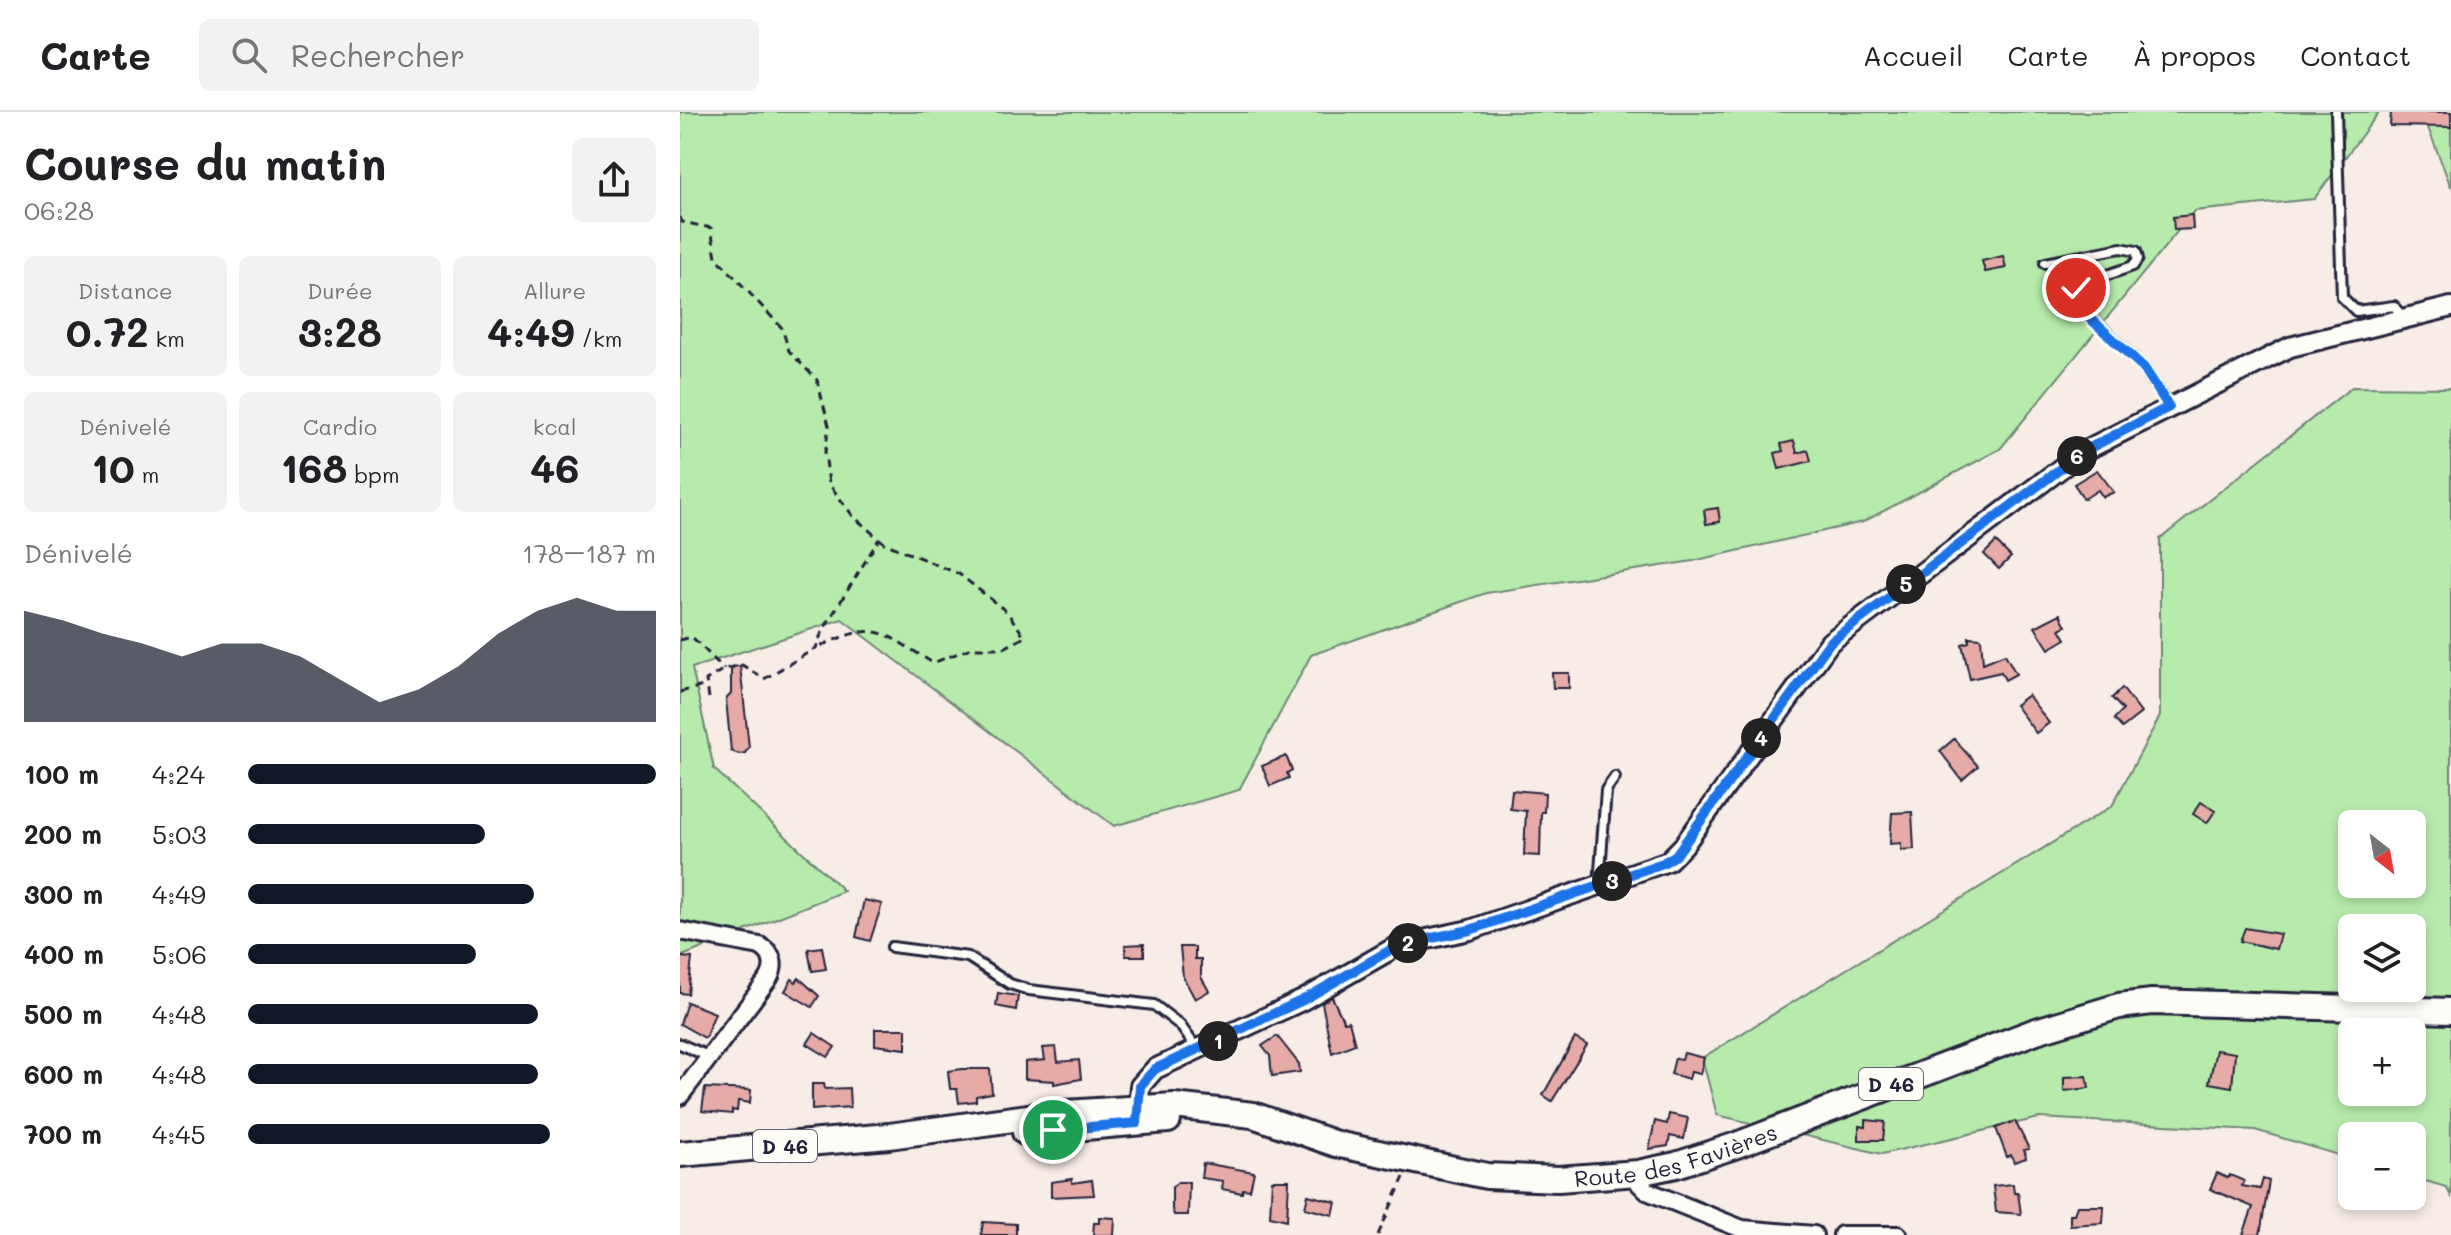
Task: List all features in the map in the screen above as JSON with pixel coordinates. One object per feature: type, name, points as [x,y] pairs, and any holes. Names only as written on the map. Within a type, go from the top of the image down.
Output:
[{"type":"main road","name":"Route des Favières","points":[[1137,1114],[1336,1144],[1409,1162],[1515,1178],[1638,1173],[1676,1165],[1734,1146],[1963,1056],[2119,1006],[2152,1002],[2451,1011]]},
{"type":"main road","name":"D 46","points":[[680,1154],[889,1136],[999,1135],[1137,1114]]},
{"type":"street","points":[[1137,1114],[1140,1086],[1149,1074],[1303,1000],[1399,945],[1470,930],[1600,886],[1663,863],[1676,855],[1835,637],[2084,451],[2290,347],[2451,307]]},
{"type":"street","points":[[680,931],[760,946],[773,960],[772,974],[680,1096]]},
{"type":"street","points":[[1638,1173],[1639,1183],[1647,1191],[1730,1225],[1814,1235]]},
{"type":"street","points":[[1842,1235],[1898,1235]]},
{"type":"lane","points":[[2336,112],[2342,297],[2356,311],[2394,306],[2404,317]]},
{"type":"lane","points":[[2045,263],[2121,248],[2136,251],[2138,259],[2129,268],[2079,285],[2074,301],[2144,368],[2169,407]]},
{"type":"lane","points":[[1600,886],[1606,790],[1615,777]]},
{"type":"lane","points":[[892,947],[968,957],[1010,984],[1029,990],[1154,1005],[1180,1025],[1198,1050]]},
{"type":"lane","points":[[680,1044],[710,1057]]},
{"type":"path","points":[[680,133],[680,144]]},
{"type":"path","points":[[680,217],[682,222],[711,228],[716,257],[782,328],[789,351],[817,380],[829,426],[825,452],[829,484],[853,516],[879,539],[959,574],[1007,612],[1025,637],[1004,648],[971,648],[933,663],[885,634],[865,629],[816,648],[764,679],[742,665],[724,669],[706,680],[709,698]]},
{"type":"path","points":[[816,648],[822,632],[879,539]]},
{"type":"path","points":[[680,640],[692,637],[724,669]]},
{"type":"path","points":[[680,692],[707,685]]},
{"type":"path","points":[[1378,1235],[1409,1162]]},
{"type":"green space","points":[[680,112],[2379,112],[2314,199],[2194,211],[2000,449],[1863,522],[1693,561],[1486,593],[1311,655],[1239,790],[1114,826],[842,619],[692,668],[714,769],[844,891],[680,957]]},
{"type":"green space","points":[[2422,112],[2451,112],[2451,187]]},
{"type":"green space","points":[[2352,387],[2451,388],[2451,1196],[2446,1187],[2426,1181],[2426,1122],[2338,1122],[2338,1155],[2255,1130],[2039,1118],[1882,1154],[1717,1115],[1702,1058],[2112,806],[2160,716],[2160,539]]},
{"type":"building","points":[[2391,112],[2451,112],[2451,127],[2390,126]]},
{"type":"building","points":[[2192,215],[2193,229],[2174,230],[2173,217]]},
{"type":"building","points":[[2003,256],[2006,268],[1985,272],[1982,261]]},
{"type":"building","points":[[1794,441],[1797,453],[1808,450],[1811,461],[1779,469],[1775,453],[1783,451],[1781,444]]},
{"type":"building","points":[[2097,470],[2114,492],[2103,497],[2098,490],[2084,499],[2074,484]]},
{"type":"building","points":[[1718,508],[1720,522],[1706,524],[1704,510]]},
{"type":"building","points":[[1996,542],[2011,557],[1999,569],[1984,554]]},
{"type":"building","points":[[2060,614],[2066,626],[2060,629],[2066,639],[2049,649],[2035,627]]},
{"type":"building","points":[[1969,637],[1981,638],[1983,663],[2005,654],[2016,674],[2005,680],[2001,672],[1970,679],[1962,644],[1969,642]]},
{"type":"building","points":[[740,666],[749,747],[745,753],[739,754],[731,751],[726,699],[731,694],[731,667]]},
{"type":"building","points":[[1552,673],[1569,673],[1569,688],[1553,688]]},
{"type":"building","points":[[2122,688],[2141,713],[2122,728],[2114,719],[2123,710],[2112,698]]},
{"type":"building","points":[[2028,695],[2049,723],[2036,733],[2015,705]]},
{"type":"building","points":[[1954,739],[1978,766],[1962,780],[1940,751]]},
{"type":"building","points":[[1286,756],[1292,770],[1287,773],[1289,778],[1270,786],[1262,766]]},
{"type":"building","points":[[1512,790],[1545,793],[1544,812],[1541,812],[1540,856],[1524,855],[1526,811],[1510,809]]},
{"type":"building","points":[[2201,802],[2215,811],[2207,823],[2193,814]]},
{"type":"building","points":[[1912,812],[1914,849],[1901,850],[1901,843],[1890,844],[1892,813]]},
{"type":"building","points":[[864,900],[882,904],[870,941],[856,937]]},
{"type":"building","points":[[2245,928],[2280,934],[2276,949],[2240,941]]},
{"type":"building","points":[[1144,944],[1144,956],[1126,956],[1125,945]]},
{"type":"building","points":[[822,947],[826,969],[812,971],[808,949]]},
{"type":"building","points":[[1180,947],[1195,947],[1195,959],[1201,959],[1201,977],[1209,991],[1195,999],[1183,977]]},
{"type":"building","points":[[680,957],[692,958],[688,994],[680,993]]},
{"type":"building","points":[[799,978],[819,996],[812,1007],[785,991],[792,979],[796,982]]},
{"type":"building","points":[[998,993],[1018,996],[1016,1010],[996,1006]]},
{"type":"building","points":[[1332,997],[1344,1022],[1349,1021],[1355,1044],[1332,1053],[1322,1003]]},
{"type":"building","points":[[687,1002],[715,1013],[705,1038],[680,1024]]},
{"type":"building","points":[[875,1029],[906,1029],[906,1049],[875,1045]]},
{"type":"building","points":[[814,1033],[835,1047],[828,1057],[807,1044]]},
{"type":"building","points":[[1277,1036],[1299,1064],[1300,1072],[1272,1076],[1270,1056],[1262,1046]]},
{"type":"building","points":[[1575,1038],[1587,1045],[1552,1101],[1543,1095]]},
{"type":"building","points":[[1056,1047],[1058,1062],[1079,1060],[1081,1079],[1054,1084],[1054,1081],[1025,1079],[1025,1062],[1045,1060],[1043,1048]]},
{"type":"building","points":[[2216,1050],[2235,1053],[2232,1087],[2209,1083]]},
{"type":"building","points":[[1684,1053],[1704,1058],[1700,1074],[1691,1072],[1689,1079],[1671,1074],[1675,1058],[1682,1059]]},
{"type":"building","points":[[990,1069],[992,1093],[976,1096],[976,1101],[959,1103],[957,1089],[950,1089],[948,1071]]},
{"type":"building","points":[[2087,1076],[2089,1088],[2064,1091],[2064,1077]]},
{"type":"building","points":[[812,1084],[824,1084],[825,1089],[849,1088],[850,1107],[812,1110]]},
{"type":"building","points":[[705,1088],[751,1090],[750,1103],[738,1101],[737,1111],[732,1110],[732,1114],[702,1111]]},
{"type":"building","points":[[1669,1114],[1688,1118],[1684,1139],[1670,1136],[1668,1146],[1649,1149],[1655,1121],[1667,1124]]},
{"type":"building","points":[[1866,1120],[1885,1122],[1883,1140],[1859,1140],[1859,1126],[1866,1127]]},
{"type":"building","points":[[2015,1121],[2029,1149],[2024,1150],[2026,1158],[2014,1162],[2011,1155],[2007,1157],[1996,1128]]},
{"type":"building","points":[[1203,1163],[1254,1172],[1250,1190],[1243,1189],[1242,1193],[1222,1189],[1223,1181],[1201,1178]]},
{"type":"building","points":[[2217,1173],[2244,1181],[2242,1186],[2260,1189],[2263,1179],[2269,1181],[2260,1235],[2243,1235],[2253,1207],[2210,1189]]},
{"type":"building","points":[[1072,1179],[1072,1183],[1092,1180],[1094,1195],[1051,1197],[1051,1182]]},
{"type":"building","points":[[1272,1180],[1289,1180],[1287,1220],[1270,1216]]},
{"type":"building","points":[[1178,1182],[1189,1182],[1188,1215],[1174,1215],[1172,1209],[1172,1187]]},
{"type":"building","points":[[2013,1184],[2014,1193],[2018,1193],[2021,1214],[1996,1212],[1993,1186]]},
{"type":"building","points":[[1308,1195],[1336,1202],[1333,1215],[1305,1208]]},
{"type":"building","points":[[2077,1206],[2104,1206],[2103,1223],[2070,1225],[2070,1214],[2074,1214]]},
{"type":"building","points":[[1099,1217],[1115,1218],[1114,1235],[1093,1235],[1094,1223],[1099,1223]]},
{"type":"building","points":[[983,1222],[1016,1224],[1016,1235],[981,1235]]},
{"type":"route","points":[[1053,1130],[1137,1123],[1136,1102],[1140,1086],[1155,1069],[1303,1000],[1399,945],[1491,923],[1663,863],[1676,855],[1830,642],[2084,451],[2169,407],[2144,368],[2078,307],[2073,296],[2076,288]]}]
